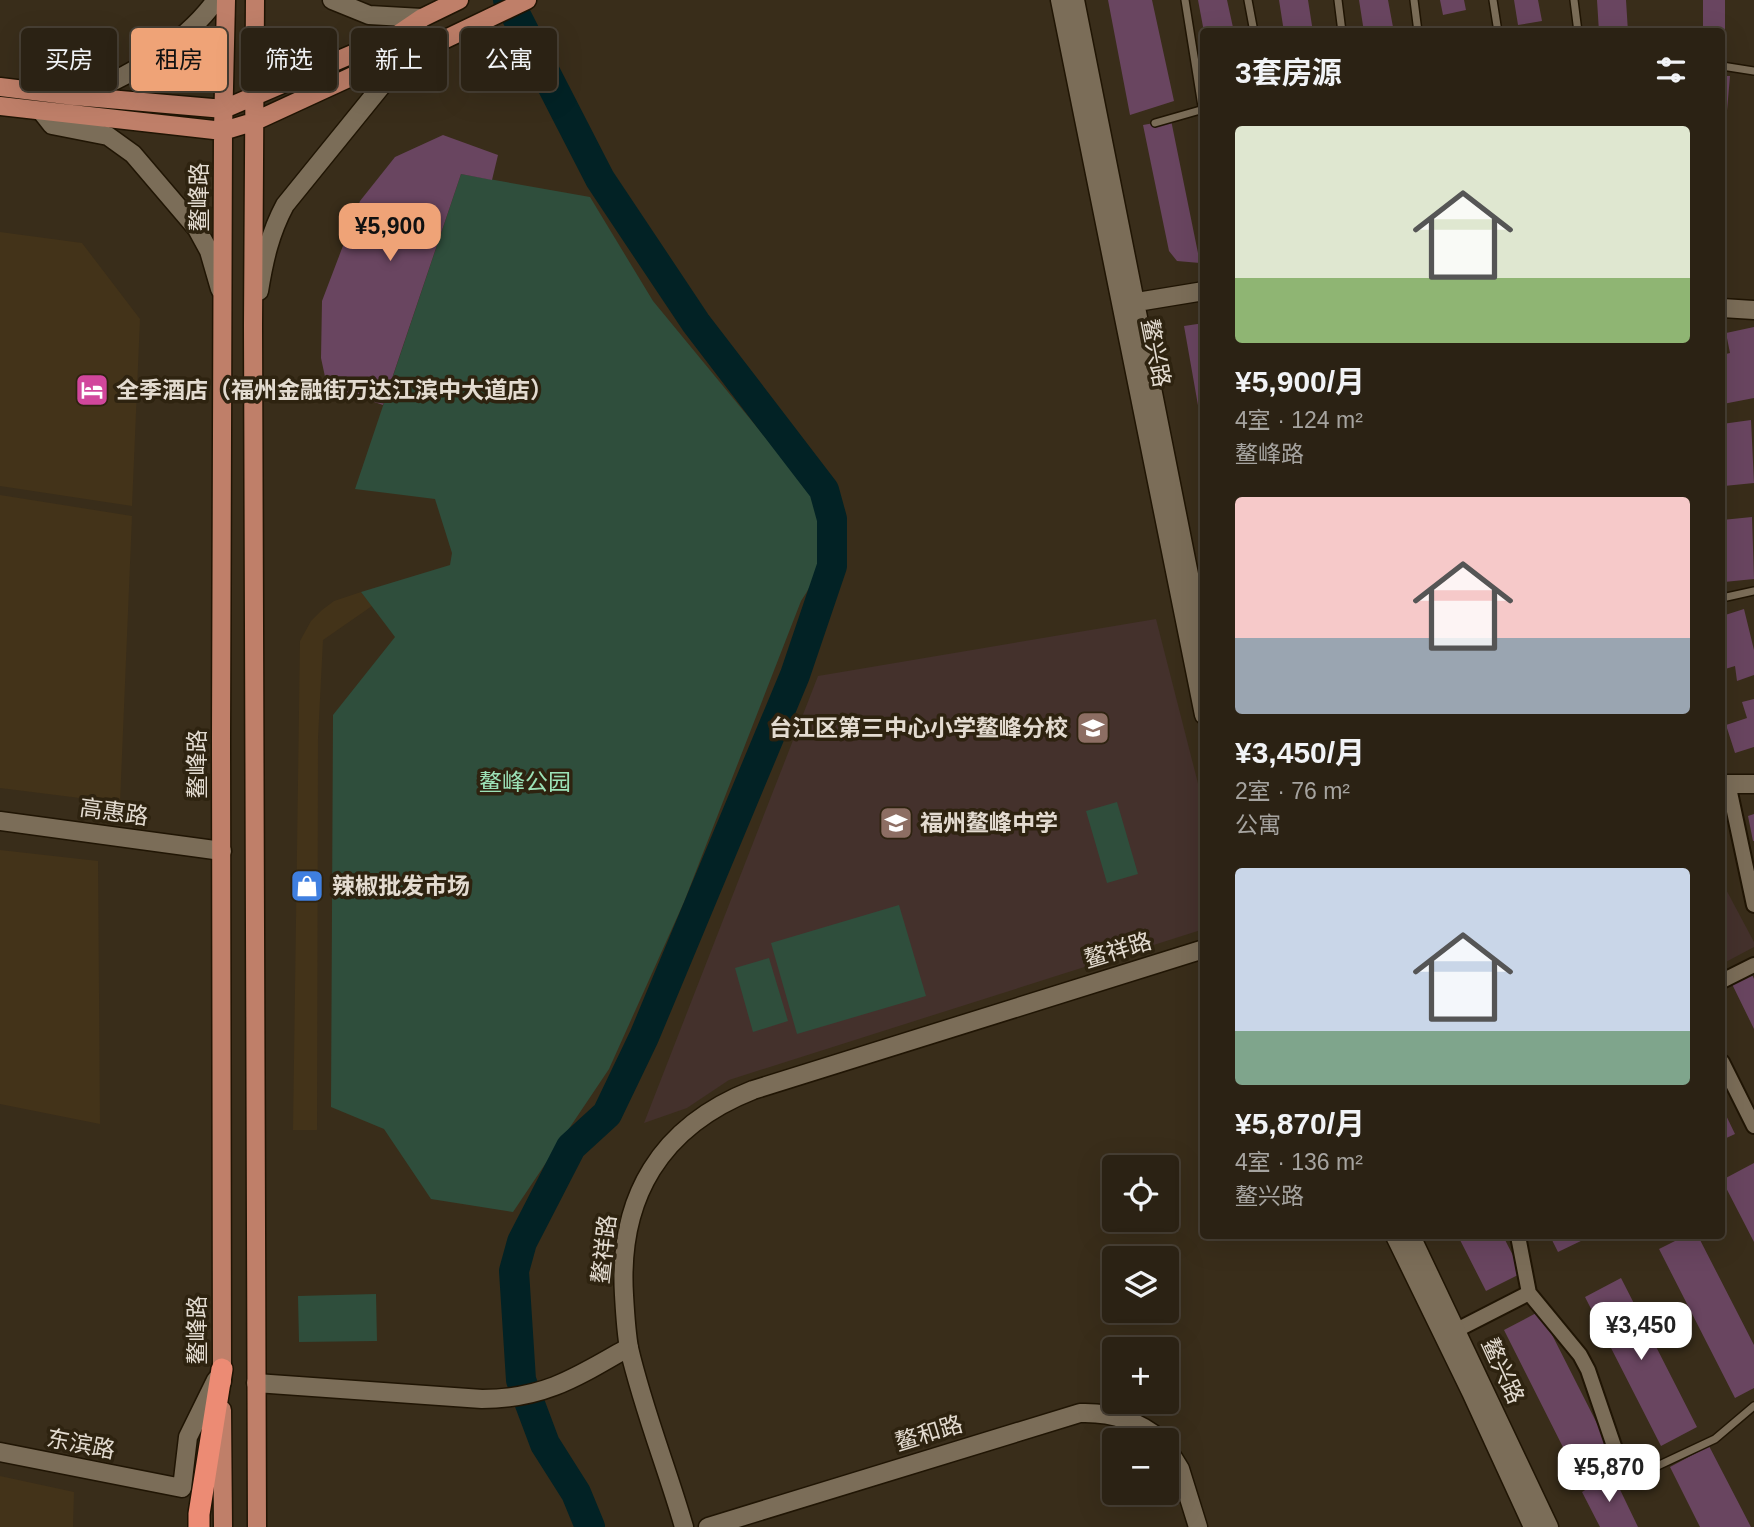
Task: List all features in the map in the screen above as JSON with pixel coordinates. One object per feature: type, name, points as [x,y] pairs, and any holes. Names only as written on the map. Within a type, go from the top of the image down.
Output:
[{"type":"highway","points":[[199,1521],[222,1369]]},
{"type":"main road","points":[[74,96],[99,89],[135,71],[197,21],[216,0]]},
{"type":"main road","name":"鳌峰路","points":[[223,1527],[223,131],[226,0]]},
{"type":"main road","points":[[255,0],[253,326],[257,1527]]},
{"type":"main road","points":[[332,0],[369,15],[422,18]]},
{"type":"main road","points":[[0,87],[224,109],[397,35],[422,18],[459,0]]},
{"type":"main road","points":[[447,38],[527,0]]},
{"type":"main road","name":"鳌兴路","points":[[1060,0],[1200,633]]},
{"type":"main road","name":"鳌兴路","points":[[1075,0],[1129,304]]},
{"type":"main road","points":[[0,106],[223,131],[253,122],[351,77]]},
{"type":"main road","points":[[253,326],[264,256],[273,228],[285,205],[377,91]]},
{"type":"main road","points":[[41,111],[52,125],[108,136],[133,154],[191,220],[204,239],[224,300]]},
{"type":"main road","points":[[1129,304],[1200,292]]},
{"type":"main road","points":[[1725,309],[1754,310]]},
{"type":"main road","name":"鳌兴路","points":[[1193,604],[1200,675]]},
{"type":"main road","points":[[1725,784],[1754,784]]},
{"type":"main road","name":"高惠路","points":[[0,821],[222,851]]},
{"type":"main road","name":"鳌祥路","points":[[684,1527],[629,1347],[624,1305],[626,1238],[634,1205],[647,1176],[664,1150],[684,1129],[708,1111],[753,1090],[1200,950]]},
{"type":"main road","name":"鳌兴路","points":[[1397,1239],[1451,1334],[1549,1527]]},
{"type":"main road","name":"鳌兴路","points":[[1412,1239],[1533,1527]]},
{"type":"main road","points":[[256,1383],[482,1399],[514,1398],[571,1380],[629,1347]]},
{"type":"main road","name":"东滨路","points":[[0,1452],[182,1489],[188,1437],[222,1369]]},
{"type":"main road","name":"鳌和路","points":[[708,1527],[1080,1412],[1107,1414],[1137,1423],[1144,1428]]},
{"type":"main road","points":[[1179,1467],[1198,1527]]},
{"type":"street","points":[[1725,784],[1754,905]]},
{"type":"street","points":[[1725,980],[1754,965]]},
{"type":"street","points":[[1725,1068],[1754,1126]]},
{"type":"street","points":[[1519,1239],[1529,1293],[1580,1355],[1588,1370],[1616,1452],[1627,1464],[1651,1469]]},
{"type":"street","points":[[1451,1334],[1529,1293]]},
{"type":"lane","points":[[1185,0],[1200,92]]},
{"type":"lane","points":[[1248,0],[1253,28]]},
{"type":"lane","points":[[1338,0],[1342,28]]},
{"type":"lane","points":[[1414,0],[1418,28]]},
{"type":"lane","points":[[1493,0],[1497,28]]},
{"type":"lane","points":[[1574,0],[1578,28]]},
{"type":"lane","points":[[1725,66],[1754,71]]},
{"type":"lane","points":[[1155,123],[1200,111]]},
{"type":"lane","points":[[1725,597],[1754,591]]},
{"type":"lane","points":[[1651,1469],[1715,1439],[1754,1406]]},
{"type":"shaded area","points":[[0,232],[82,243],[140,319],[132,506],[0,486]]},
{"type":"shaded area","points":[[0,495],[132,516],[120,803],[0,788]]},
{"type":"shaded area","name":"辣椒批发市场","points":[[361,592],[372,606],[323,640],[318,738],[317,1130],[293,1130],[300,641],[311,621],[322,610],[334,601]]},
{"type":"shaded area","name":"福州鳌峰中学","points":[[1156,619],[1200,791],[1200,930],[729,1080],[687,1108],[644,1123],[818,676]]},
{"type":"shaded area","points":[[0,850],[98,861],[100,1124],[0,1104]]},
{"type":"shaded area","points":[[1725,888],[1754,942],[1754,947],[1725,962]]},
{"type":"shaded area","points":[[0,1476],[74,1492],[73,1527],[0,1527]]},
{"type":"green space","name":"鳌峰公园","points":[[461,174],[590,197],[653,301],[812,494],[822,536],[822,549],[815,575],[801,601],[684,902],[609,1069],[513,1212],[431,1199],[384,1129],[331,1107],[333,715],[395,637],[361,592],[450,565],[452,553],[435,499],[355,489]]},
{"type":"green space","points":[[1117,802],[1138,874],[1107,883],[1086,811]]},
{"type":"green space","points":[[899,905],[926,996],[797,1034],[771,943]]},
{"type":"green space","points":[[769,958],[788,1021],[753,1032],[735,968]]},
{"type":"green space","points":[[376,1294],[377,1341],[299,1342],[298,1296]]},
{"type":"building","points":[[1108,0],[1152,0],[1174,101],[1130,115]]},
{"type":"building","points":[[1198,0],[1227,0],[1233,28],[1203,28]]},
{"type":"building","points":[[1279,0],[1308,0],[1312,28],[1283,28]]},
{"type":"building","points":[[1359,0],[1388,0],[1393,27],[1363,28]]},
{"type":"building","points":[[1440,0],[1464,0],[1466,10],[1443,15]]},
{"type":"building","points":[[1514,0],[1538,0],[1542,21],[1518,25]]},
{"type":"building","points":[[1597,0],[1626,0],[1628,28],[1599,28]]},
{"type":"building","points":[[1703,0],[1725,0],[1725,28],[1703,28]]},
{"type":"building","points":[[1725,76],[1730,76],[1725,134]]},
{"type":"building","points":[[1171,120],[1200,263],[1177,261],[1169,251],[1143,125]]},
{"type":"building","points":[[443,135],[498,155],[492,180],[461,174],[383,405],[327,386],[321,358],[322,301],[360,201],[395,157]]},
{"type":"building","points":[[1200,324],[1199,411],[1184,326]]},
{"type":"building","points":[[1754,327],[1754,398],[1725,404],[1725,354],[1730,353],[1726,333]]},
{"type":"building","points":[[1751,420],[1754,483],[1725,486],[1725,424]]},
{"type":"building","points":[[1752,517],[1754,579],[1725,582],[1725,520]]},
{"type":"building","points":[[1744,609],[1754,650],[1754,675],[1737,681],[1735,666],[1725,669],[1725,615]]},
{"type":"building","points":[[1754,699],[1754,747],[1735,753],[1726,725],[1747,718],[1742,702]]},
{"type":"building","points":[[1754,814],[1754,841],[1753,841],[1748,816]]},
{"type":"building","points":[[1751,972],[1754,979],[1754,1029],[1731,982]]},
{"type":"building","points":[[1725,1113],[1735,1134],[1725,1139]]},
{"type":"building","points":[[1754,1163],[1754,1242],[1725,1186],[1725,1178]]},
{"type":"building","points":[[1460,1239],[1505,1239],[1522,1273],[1486,1291]]},
{"type":"building","points":[[1552,1239],[1585,1239],[1558,1252]]},
{"type":"building","points":[[1679,1239],[1700,1239],[1754,1345],[1754,1388],[1735,1398],[1659,1249]]},
{"type":"building","points":[[1621,1278],[1697,1427],[1661,1446],[1585,1297]]},
{"type":"building","points":[[1540,1311],[1616,1461],[1579,1479],[1504,1330]]},
{"type":"building","points":[[1709,1446],[1751,1527],[1700,1527],[1670,1467]]},
{"type":"building","points":[[1612,1473],[1638,1527],[1600,1527],[1582,1492]]},
{"type":"waterway","points":[[508,0],[600,179],[696,323],[824,490],[832,519],[832,566],[795,675],[644,1037],[607,1114],[571,1147],[522,1242],[514,1271],[521,1380],[545,1444],[576,1493],[590,1527]]},
{"type":"place","name":"全季酒店（福州金融街万达江滨中大道店）","points":[[92,390]]},
{"type":"place","name":"台江区第三中心小学鳌峰分校","points":[[1093,728]]},
{"type":"place","name":"福州鳌峰中学","points":[[896,823]]},
{"type":"place","name":"辣椒批发市场","points":[[307,886]]}]
